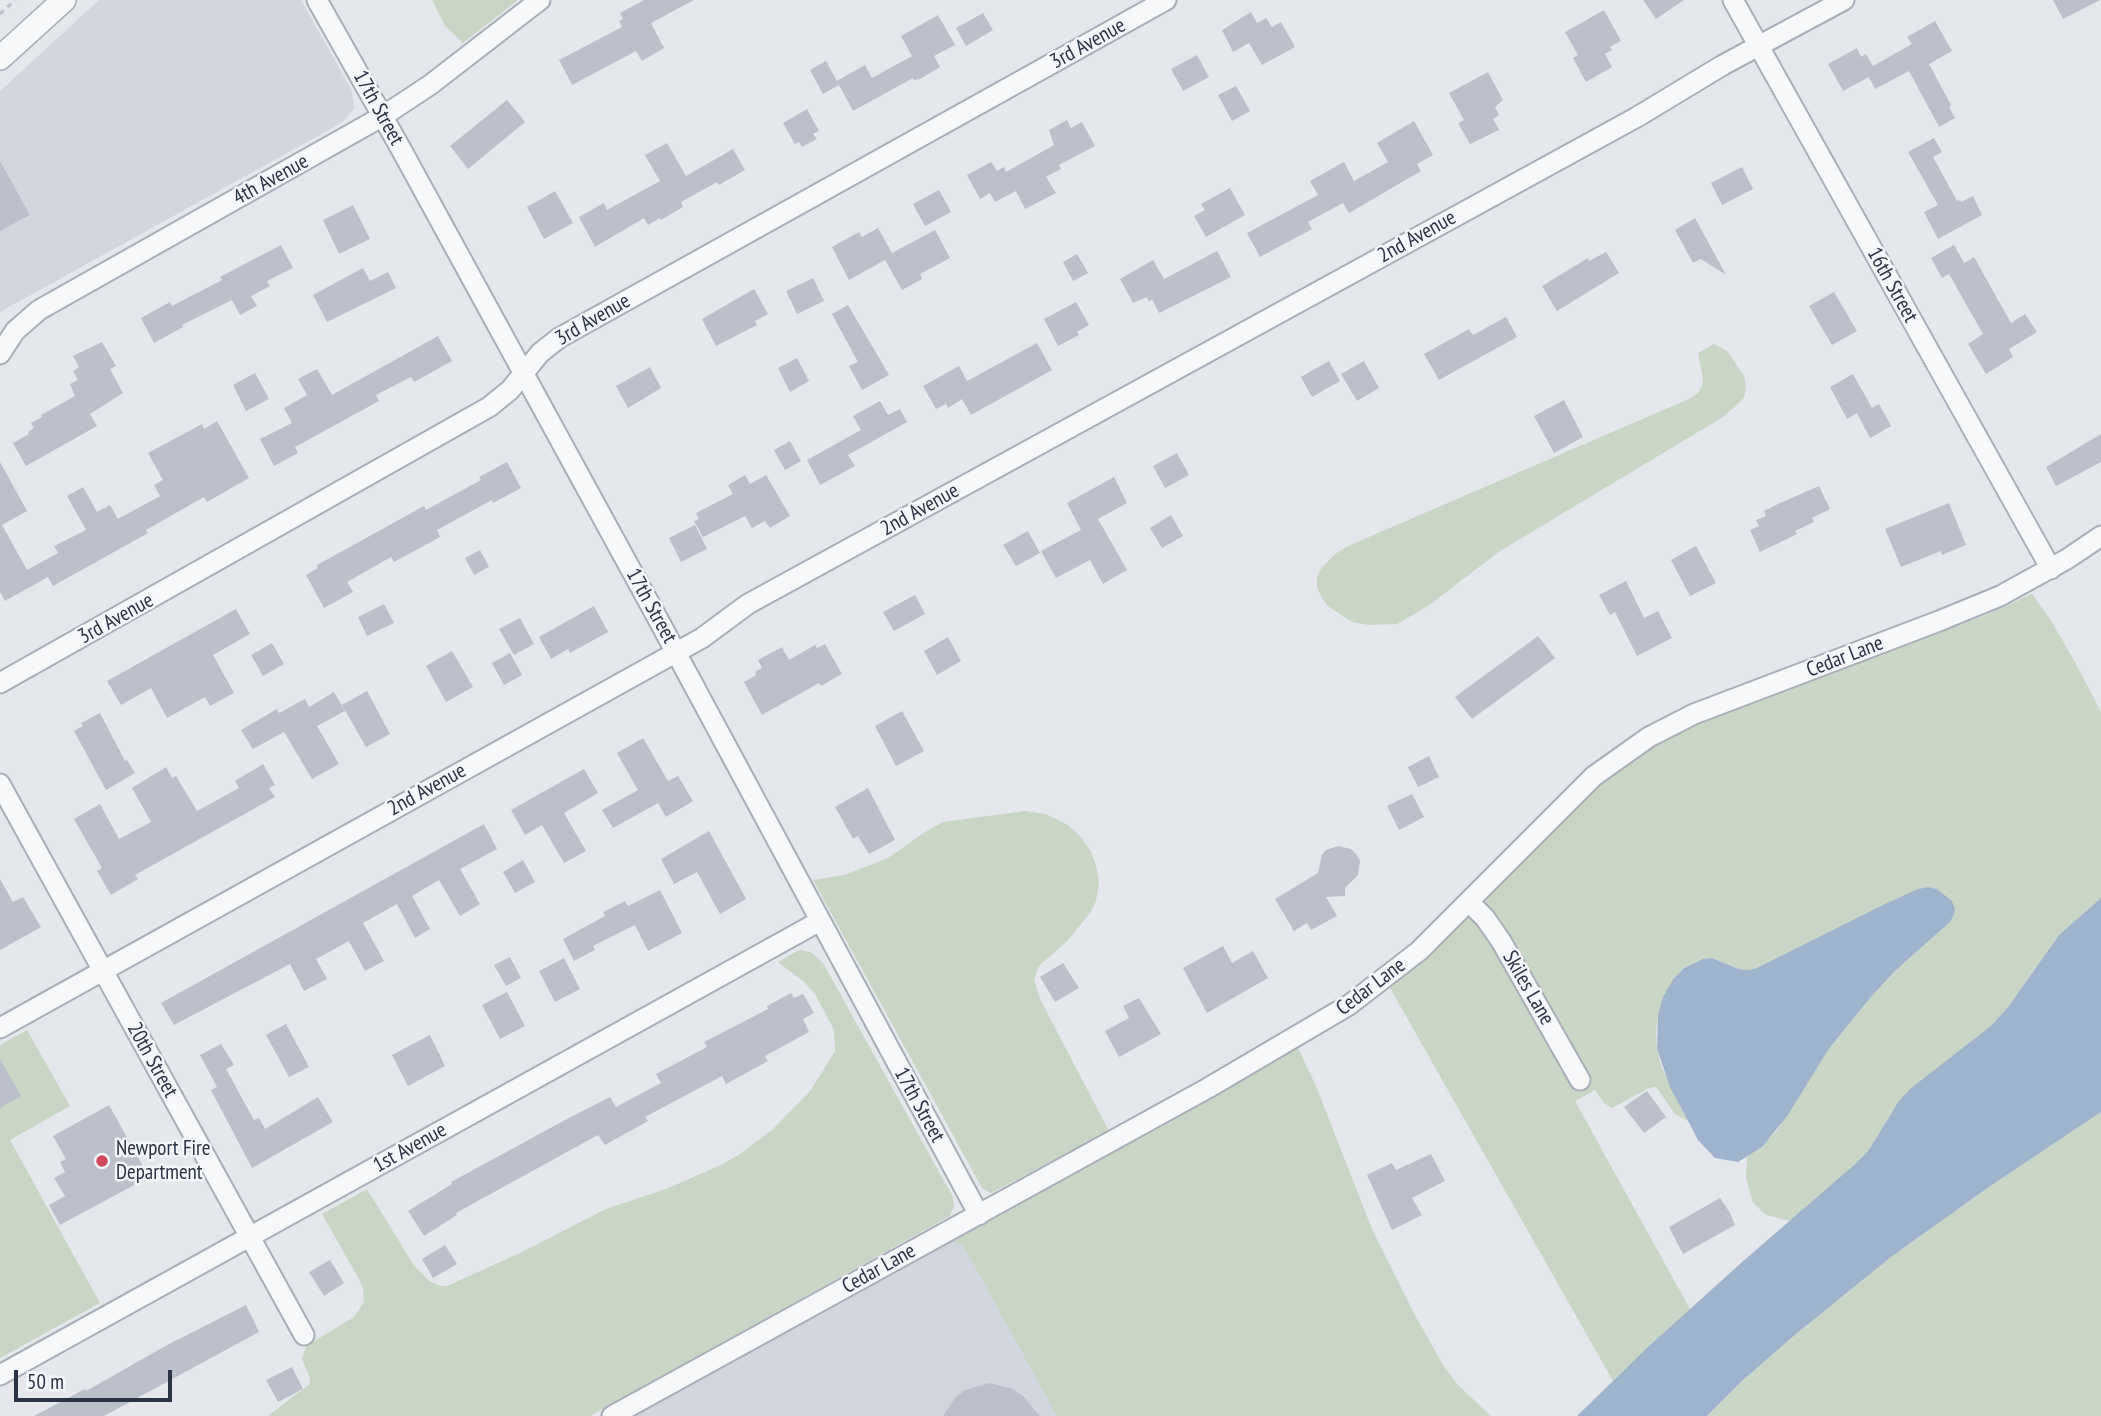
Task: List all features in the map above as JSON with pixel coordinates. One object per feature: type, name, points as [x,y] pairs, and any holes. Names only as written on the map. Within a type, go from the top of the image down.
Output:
[{"type":"street","points":[[0,58],[64,0]]},
{"type":"street","name":"17th Street","points":[[317,0],[676,652],[979,1214]]},
{"type":"street","name":"4th Avenue","points":[[0,354],[21,324],[45,306],[383,116],[430,85],[540,0]]},
{"type":"street","name":"3rd Avenue","points":[[0,683],[489,407],[510,390],[540,353],[559,338],[1166,0]]},
{"type":"street","name":"16th Street","points":[[1733,0],[2051,569]]},
{"type":"street","name":"2nd Avenue","points":[[0,1028],[676,652],[709,633],[748,604],[1637,117],[1758,46],[1844,0]]},
{"type":"street","name":"Cedar Lane","points":[[612,1416],[1317,1026],[1396,970],[1469,902],[1574,795],[1607,765],[1648,737],[1694,714],[1965,611],[2051,569],[2101,536]]},
{"type":"street","name":"20th Street","points":[[0,784],[304,1335]]},
{"type":"street","name":"Skiles Lane","points":[[1469,902],[1485,918],[1501,941],[1580,1080]]},
{"type":"street","name":"1st Avenue","points":[[0,1375],[820,921]]},
{"type":"path","points":[[0,14],[15,0]]},
{"type":"shaded area","points":[[99,0],[301,0],[352,91],[354,109],[329,130],[0,312],[0,91]]},
{"type":"shaded area","points":[[1253,1074],[1443,1416],[633,1416],[1088,1166]]},
{"type":"green space","points":[[432,0],[518,0],[463,43],[445,26]]},
{"type":"green space","points":[[1714,344],[1728,352],[1744,376],[1746,387],[1744,398],[1723,417],[1500,551],[1428,606],[1397,624],[1369,625],[1352,622],[1329,607],[1322,598],[1317,588],[1317,577],[1321,569],[1335,554],[1348,546],[1697,394],[1703,379],[1698,353]]},
{"type":"green space","points":[[2032,594],[2050,619],[2101,712],[2101,898],[2059,935],[1992,1025],[1898,1102],[1869,1150],[1790,1221],[1766,1215],[1753,1203],[1746,1178],[1747,1157],[1776,1132],[1828,1050],[1870,998],[1894,972],[1950,922],[1954,915],[1952,901],[1937,889],[1918,889],[1757,968],[1739,969],[1712,958],[1684,968],[1674,978],[1658,1015],[1656,1032],[1661,1066],[1688,1121],[1675,1114],[1656,1087],[1649,1088],[1612,1108],[1604,1103],[1595,1090],[1575,1101],[1690,1309],[1613,1381],[1390,988],[1468,918],[1605,779],[1642,753],[1687,728],[1984,616]]},
{"type":"green space","points":[[1025,811],[1046,814],[1068,825],[1090,850],[1096,865],[1099,882],[1096,901],[1090,913],[1067,941],[1039,966],[1034,979],[1040,999],[1109,1131],[991,1193],[982,1188],[813,880],[844,875],[888,858],[943,822]]},
{"type":"green space","points":[[799,950],[811,952],[823,963],[953,1197],[954,1206],[950,1216],[590,1416],[268,1416],[310,1384],[302,1359],[306,1346],[354,1317],[364,1302],[359,1279],[322,1214],[367,1189],[413,1264],[429,1281],[447,1286],[606,1209],[666,1189],[721,1165],[772,1130],[811,1090],[835,1051],[834,1030],[815,994],[778,962]]},
{"type":"green space","points":[[27,1030],[70,1106],[10,1140],[100,1303],[0,1358],[0,1045]]},
{"type":"green space","points":[[1298,1048],[1316,1086],[1372,1229],[1415,1315],[1457,1384],[1491,1416],[1057,1416],[968,1254],[963,1246],[953,1241]]},
{"type":"green space","points":[[2101,1112],[2101,1416],[1707,1416],[1796,1334],[1891,1257]]},
{"type":"water","points":[[1928,887],[1937,889],[1952,901],[1955,909],[1950,922],[1894,972],[1870,998],[1828,1050],[1788,1115],[1762,1147],[1738,1162],[1715,1158],[1698,1140],[1670,1087],[1657,1049],[1658,1015],[1663,997],[1674,978],[1684,968],[1703,959],[1712,958],[1739,969],[1757,968],[1885,904]]},
{"type":"water","points":[[2101,898],[2101,1112],[1891,1257],[1796,1334],[1707,1416],[1577,1416],[1648,1347],[1854,1165],[1869,1150],[1898,1102],[1910,1089],[1992,1025],[2059,935]]},
{"type":"building","points":[[644,0],[694,0],[651,23],[664,48],[642,61],[636,51],[572,85],[559,60],[622,27],[619,21],[623,19],[620,13]]},
{"type":"building","points":[[1643,0],[1684,0],[1656,19]]},
{"type":"building","points":[[2053,0],[2100,0],[2063,19]]},
{"type":"building","points":[[1604,10],[1621,41],[1610,47],[1612,50],[1605,54],[1612,67],[1586,82],[1573,58],[1578,55],[1565,32]]},
{"type":"building","points":[[1251,12],[1257,23],[1266,18],[1272,27],[1281,22],[1295,47],[1262,65],[1249,43],[1233,52],[1222,30]]},
{"type":"building","points":[[983,13],[993,30],[966,46],[956,28]]},
{"type":"building","points":[[938,15],[955,45],[934,56],[940,67],[920,79],[913,78],[853,111],[837,81],[865,65],[872,78],[912,56],[901,36]]},
{"type":"building","points":[[1935,21],[1952,51],[1929,64],[1955,118],[1939,127],[1909,71],[1875,89],[1869,77],[1843,91],[1828,64],[1857,48],[1861,57],[1866,54],[1873,66],[1912,44],[1907,37]]},
{"type":"building","points":[[1197,55],[1209,77],[1183,91],[1171,69]]},
{"type":"building","points":[[826,61],[839,85],[823,94],[810,70]]},
{"type":"building","points":[[1488,72],[1503,100],[1495,107],[1499,115],[1493,119],[1499,130],[1470,144],[1458,123],[1464,120],[1449,93]]},
{"type":"building","points":[[1236,86],[1250,111],[1232,121],[1218,95]]},
{"type":"building","points":[[507,100],[525,122],[468,169],[450,146]]},
{"type":"building","points":[[807,109],[819,131],[813,134],[817,139],[802,147],[799,142],[795,144],[783,123]]},
{"type":"building","points":[[1067,120],[1071,128],[1082,122],[1095,146],[1059,165],[1061,169],[1046,177],[1056,193],[1025,209],[1016,191],[995,202],[990,193],[980,199],[967,175],[991,162],[997,171],[1004,167],[1006,172],[1054,145],[1049,130]]},
{"type":"building","points":[[1414,121],[1433,155],[1417,164],[1421,171],[1349,213],[1343,203],[1308,222],[1312,229],[1260,257],[1247,233],[1318,195],[1310,181],[1344,162],[1354,181],[1388,162],[1377,143]]},
{"type":"building","points":[[1934,138],[1942,152],[1933,157],[1957,201],[1961,202],[1973,196],[1982,215],[1938,239],[1924,212],[1938,205],[1908,152]]},
{"type":"building","points":[[667,143],[686,176],[733,149],[745,170],[681,202],[683,207],[661,220],[660,218],[648,225],[644,218],[595,247],[579,217],[604,203],[607,210],[660,181],[645,155]]},
{"type":"building","points":[[0,161],[30,215],[0,231]]},
{"type":"building","points":[[1742,167],[1753,189],[1722,205],[1711,183]]},
{"type":"building","points":[[1230,188],[1245,215],[1206,237],[1194,216],[1205,210],[1201,204]]},
{"type":"building","points":[[939,190],[951,212],[925,226],[913,204]]},
{"type":"building","points":[[555,191],[573,223],[544,239],[527,207]]},
{"type":"building","points":[[353,205],[370,239],[339,254],[323,220]]},
{"type":"building","points":[[1695,218],[1726,275],[1701,259],[1693,263],[1675,230]]},
{"type":"building","points":[[878,228],[892,253],[935,230],[950,258],[920,274],[922,279],[902,290],[885,260],[849,280],[832,247],[859,232],[862,237]]},
{"type":"building","points":[[281,245],[293,268],[267,281],[270,286],[251,296],[257,306],[240,315],[232,300],[182,325],[183,327],[154,343],[141,318],[170,302],[172,306],[222,280],[220,277]]},
{"type":"building","points":[[1954,245],[1964,263],[1974,257],[2011,323],[2025,314],[2037,332],[2009,349],[2013,357],[1986,374],[1968,344],[1983,334],[1949,274],[1942,278],[1931,258]]},
{"type":"building","points":[[1217,251],[1231,277],[1159,313],[1152,299],[1149,302],[1147,297],[1133,303],[1120,279],[1153,260],[1164,279]]},
{"type":"building","points":[[1606,252],[1619,273],[1557,311],[1542,286],[1588,258],[1589,261]]},
{"type":"building","points":[[1077,254],[1088,273],[1073,281],[1063,262]]},
{"type":"building","points":[[363,268],[370,281],[388,272],[396,288],[327,322],[313,295]]},
{"type":"building","points":[[813,278],[824,301],[797,314],[786,291]]},
{"type":"building","points":[[754,289],[768,314],[755,321],[757,325],[716,346],[702,319]]},
{"type":"building","points":[[1834,292],[1857,331],[1832,345],[1809,306]]},
{"type":"building","points":[[1076,302],[1089,325],[1077,332],[1079,335],[1058,346],[1044,319]]},
{"type":"building","points":[[848,305],[889,375],[862,390],[849,366],[858,362],[832,314]]},
{"type":"building","points":[[1506,317],[1517,337],[1439,380],[1424,354],[1469,329],[1473,335]]},
{"type":"building","points":[[438,336],[452,361],[414,382],[411,377],[376,395],[379,401],[295,447],[298,453],[274,466],[260,439],[292,423],[284,408],[307,395],[298,379],[317,369],[332,395]]},
{"type":"building","points":[[102,342],[116,366],[110,369],[123,393],[90,414],[97,426],[26,466],[13,443],[29,434],[34,428],[31,423],[42,417],[41,415],[75,396],[70,384],[78,380],[73,371],[79,367],[73,356]]},
{"type":"building","points":[[1037,343],[1052,370],[971,415],[962,399],[948,408],[946,404],[936,409],[923,386],[959,366],[967,381]]},
{"type":"building","points":[[797,358],[809,381],[790,392],[778,368]]},
{"type":"building","points":[[1329,361],[1340,381],[1312,397],[1301,377]]},
{"type":"building","points":[[1364,361],[1379,388],[1357,401],[1341,374]]},
{"type":"building","points":[[650,367],[661,388],[628,408],[616,386]]},
{"type":"building","points":[[255,373],[269,399],[246,411],[233,385]]},
{"type":"building","points":[[1853,374],[1872,408],[1879,404],[1891,426],[1870,438],[1857,413],[1847,419],[1830,387]]},
{"type":"building","points":[[1564,400],[1583,437],[1554,453],[1534,416]]},
{"type":"building","points":[[880,401],[888,415],[900,409],[907,422],[848,455],[855,466],[820,485],[807,460],[861,430],[853,416]]},
{"type":"building","points":[[217,421],[249,478],[207,502],[204,497],[146,530],[148,533],[53,586],[48,577],[5,601],[0,592],[0,462],[27,511],[2,525],[27,570],[58,553],[54,546],[86,530],[67,496],[83,487],[97,512],[110,505],[118,519],[160,496],[154,485],[163,480],[148,453],[202,424],[204,429]]},
{"type":"building","points":[[2101,434],[2101,462],[2056,486],[2046,467]]},
{"type":"building","points":[[790,441],[801,461],[785,470],[774,450]]},
{"type":"building","points":[[1177,453],[1189,475],[1165,488],[1153,466]]},
{"type":"building","points":[[507,462],[521,488],[493,503],[492,500],[437,530],[440,537],[394,562],[391,557],[347,582],[353,592],[324,608],[306,575],[318,568],[317,565],[424,506],[426,510],[481,480],[479,477]]},
{"type":"building","points":[[745,475],[750,484],[766,475],[790,516],[770,528],[765,521],[752,528],[745,516],[703,537],[694,521],[699,519],[696,513],[733,494],[728,485]]},
{"type":"building","points":[[1114,477],[1127,503],[1098,519],[1127,570],[1103,584],[1090,560],[1056,578],[1041,551],[1081,530],[1067,503]]},
{"type":"building","points":[[1819,486],[1830,509],[1812,518],[1814,522],[1795,531],[1797,534],[1760,552],[1750,530],[1759,526],[1756,520],[1766,516],[1764,511]]},
{"type":"building","points":[[1949,503],[1966,545],[1942,555],[1941,551],[1901,567],[1885,529]]},
{"type":"building","points":[[1171,515],[1183,536],[1162,548],[1150,528]]},
{"type":"building","points":[[695,525],[707,549],[681,562],[669,538]]},
{"type":"building","points":[[1028,531],[1040,553],[1016,566],[1003,545]]},
{"type":"building","points":[[1696,546],[1716,583],[1690,596],[1671,560]]},
{"type":"building","points":[[480,550],[489,567],[474,575],[465,558]]},
{"type":"building","points":[[1626,581],[1644,618],[1658,611],[1672,638],[1637,656],[1615,612],[1610,615],[1599,595]]},
{"type":"building","points":[[915,595],[925,614],[894,631],[883,612]]},
{"type":"building","points":[[384,604],[394,623],[367,636],[358,617]]},
{"type":"building","points":[[594,606],[608,632],[570,653],[568,649],[551,659],[539,637]]},
{"type":"building","points":[[236,609],[250,634],[213,655],[234,693],[210,706],[205,697],[167,718],[151,688],[121,705],[107,681]]},
{"type":"building","points":[[520,618],[534,644],[514,655],[499,629]]},
{"type":"building","points":[[1538,636],[1555,658],[1472,719],[1455,697]]},
{"type":"building","points":[[948,637],[961,661],[937,675],[924,651]]},
{"type":"building","points":[[272,643],[284,664],[263,676],[251,655]]},
{"type":"building","points":[[825,644],[842,674],[821,686],[819,683],[762,715],[744,682],[762,668],[758,660],[782,647],[789,660],[815,645],[817,648]]},
{"type":"building","points":[[452,651],[473,687],[446,702],[426,666]]},
{"type":"building","points":[[510,653],[522,675],[504,685],[492,663]]},
{"type":"building","points":[[367,691],[390,734],[366,747],[342,705]]},
{"type":"building","points":[[334,692],[345,711],[317,726],[339,764],[312,779],[284,732],[253,749],[241,730],[277,709],[279,713],[305,699],[309,707]]},
{"type":"building","points":[[902,711],[924,751],[896,766],[875,726]]},
{"type":"building","points":[[100,713],[125,761],[127,760],[135,773],[106,790],[74,731],[83,726],[81,723]]},
{"type":"building","points":[[643,738],[668,781],[678,776],[693,801],[666,817],[658,803],[613,828],[602,810],[638,790],[617,753]]},
{"type":"building","points":[[1429,756],[1439,777],[1418,787],[1408,767]]},
{"type":"building","points":[[263,764],[275,785],[269,788],[275,797],[135,875],[138,879],[111,895],[97,871],[102,868],[74,819],[100,804],[119,839],[151,822],[132,788],[166,767],[172,778],[176,776],[197,811],[239,788],[235,781]]},
{"type":"building","points":[[584,769],[598,793],[564,813],[586,851],[564,863],[542,825],[525,835],[511,810]]},
{"type":"building","points":[[868,788],[895,840],[869,854],[858,836],[853,839],[835,807]]},
{"type":"building","points":[[1412,794],[1424,817],[1399,830],[1387,806]]},
{"type":"building","points":[[484,824],[497,849],[460,869],[480,904],[460,916],[439,880],[412,896],[430,929],[415,938],[397,904],[363,923],[384,961],[365,971],[349,941],[316,959],[327,979],[304,991],[290,964],[174,1025],[161,1003]]},
{"type":"building","points":[[709,831],[746,899],[720,914],[697,872],[674,884],[661,859]]},
{"type":"building","points":[[1338,846],[1351,849],[1360,861],[1358,875],[1345,888],[1345,896],[1326,897],[1337,916],[1311,930],[1307,923],[1294,931],[1275,899],[1318,873],[1322,855],[1326,850]]},
{"type":"building","points":[[523,860],[535,882],[515,893],[503,872]]},
{"type":"building","points":[[0,879],[13,902],[23,897],[41,927],[0,950]]},
{"type":"building","points":[[660,890],[682,933],[648,951],[635,925],[593,946],[595,950],[574,961],[563,939],[605,916],[603,912],[625,901],[628,906]]},
{"type":"building","points":[[1223,946],[1232,963],[1253,951],[1268,978],[1207,1013],[1183,968]]},
{"type":"building","points":[[510,957],[521,978],[506,986],[494,965]]},
{"type":"building","points":[[564,958],[580,989],[555,1002],[539,971]]},
{"type":"building","points":[[1063,963],[1079,988],[1055,1002],[1040,977]]},
{"type":"building","points":[[507,992],[525,1026],[500,1039],[482,1005]]},
{"type":"building","points":[[791,993],[794,998],[803,994],[814,1013],[803,1019],[809,1032],[765,1056],[768,1061],[726,1084],[722,1076],[645,1117],[648,1121],[605,1145],[598,1135],[456,1213],[457,1215],[424,1236],[408,1211],[452,1184],[451,1182],[610,1097],[616,1107],[661,1083],[656,1074],[707,1047],[704,1042],[768,1009],[767,1006]]},
{"type":"building","points":[[1139,998],[1161,1034],[1119,1057],[1105,1031],[1129,1018],[1123,1006]]},
{"type":"building","points":[[286,1024],[309,1067],[289,1077],[266,1035]]},
{"type":"building","points":[[430,1035],[445,1066],[408,1086],[392,1055]]},
{"type":"building","points":[[221,1044],[234,1065],[226,1069],[254,1120],[259,1118],[265,1129],[318,1097],[333,1122],[252,1168],[211,1090],[217,1087],[200,1055]]},
{"type":"building","points":[[0,1059],[21,1096],[0,1108]]},
{"type":"building","points":[[1647,1091],[1666,1117],[1644,1133],[1624,1107]]},
{"type":"building","name":"Newport Fire Department","points":[[109,1105],[149,1177],[60,1225],[49,1205],[65,1196],[54,1178],[65,1172],[60,1162],[66,1159],[53,1136]]},
{"type":"building","points":[[1431,1154],[1445,1181],[1412,1198],[1422,1215],[1392,1230],[1367,1175],[1392,1163],[1396,1170]]},
{"type":"building","points":[[1720,1198],[1735,1225],[1683,1254],[1669,1227]]},
{"type":"building","points":[[445,1245],[457,1264],[433,1278],[422,1259]]},
{"type":"building","points":[[330,1260],[344,1283],[324,1296],[309,1272]]},
{"type":"building","points":[[246,1305],[259,1332],[104,1416],[34,1416],[85,1389],[86,1391],[169,1344]]},
{"type":"building","points":[[292,1367],[303,1389],[278,1402],[266,1380]]},
{"type":"building","points":[[989,1383],[1013,1389],[1023,1396],[1040,1416],[943,1416],[955,1398],[965,1390]]},
{"type":"place","name":"Newport Fire Department","points":[[102,1161]]}]
